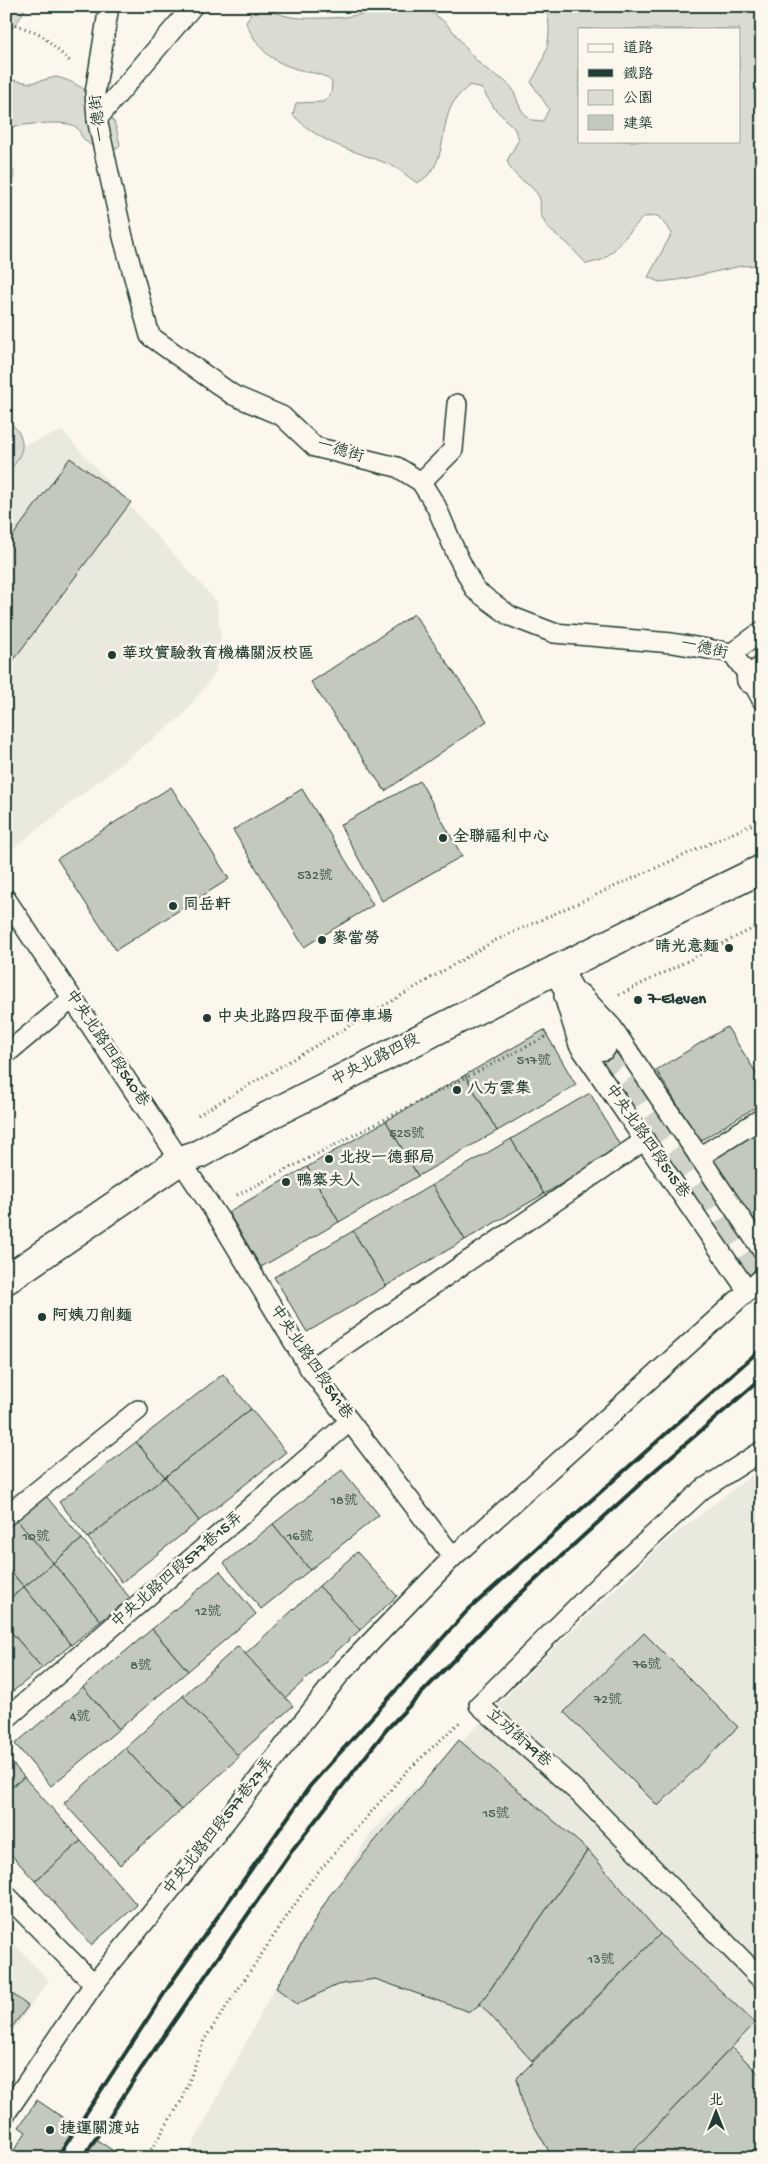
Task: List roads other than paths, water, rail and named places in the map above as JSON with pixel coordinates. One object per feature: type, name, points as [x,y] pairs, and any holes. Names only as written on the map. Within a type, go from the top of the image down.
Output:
[{"type":"street","name":"中央北路四段","points":[[6,1280],[181,1160],[199,1154],[258,1121],[557,969],[762,869]]},
{"type":"street","points":[[557,969],[602,1046]]},
{"type":"lane","name":"一德街","points":[[108,6],[95,93],[97,119],[123,237],[150,336],[233,395],[282,416],[315,447],[397,467],[421,482],[436,506],[457,555],[475,590],[510,616],[554,633],[672,643],[732,653],[758,683]]},
{"type":"lane","points":[[97,119],[193,6]]},
{"type":"lane","points":[[421,482],[453,450],[457,404]]},
{"type":"lane","points":[[732,653],[762,631]]},
{"type":"lane","name":"中央北路四段540巷","points":[[6,899],[181,1160]]},
{"type":"lane","points":[[557,969],[612,1027],[762,1250]]},
{"type":"lane","name":"中央北路四段515巷","points":[[557,969],[579,1045],[747,1290]]},
{"type":"lane","points":[[6,1054],[72,999]]},
{"type":"lane","points":[[699,1157],[762,1118]]},
{"type":"lane","points":[[310,1369],[645,1140]]},
{"type":"lane","name":"中央北路四段541巷","points":[[181,1160],[220,1220],[310,1369],[453,1557]]},
{"type":"lane","points":[[747,1290],[762,1278]]},
{"type":"lane","name":"中央北路四段577巷27弄","points":[[6,2113],[94,1984],[208,1844],[340,1674],[453,1557],[747,1290]]},
{"type":"lane","points":[[6,1516],[138,1410]]},
{"type":"lane","name":"中央北路四段577巷15弄","points":[[6,1719],[349,1422]]},
{"type":"lane","name":"立功街79巷","points":[[762,1450],[702,1489],[603,1580],[479,1705],[579,1793],[762,1980]]},
{"type":"lane","points":[[6,1895],[94,1984]]},
{"type":"tunnel","points":[[602,1046],[762,1288]]},
{"type":"railway","points":[[57,2158],[173,1980],[310,1786],[467,1611],[762,1348]]},
{"type":"railway","points":[[83,2158],[139,2072],[293,1849],[387,1729],[496,1616],[653,1472],[762,1378]]},
{"type":"place","name":"華玟實驗教育機構關汳校區","points":[[112,655]]},
{"type":"place","name":"全聯福利中心","points":[[443,838]]},
{"type":"place","name":"同岳軒","points":[[173,906]]},
{"type":"place","name":"麥當勞","points":[[322,940]]},
{"type":"place","name":"晴光意麵","points":[[729,948]]},
{"type":"place","name":"7-Eleven","points":[[638,1000]]},
{"type":"place","name":"中央北路四段平面停車場","points":[[207,1018]]},
{"type":"place","name":"八方雲集","points":[[457,1090]]},
{"type":"place","name":"北投一德郵局","points":[[329,1159]]},
{"type":"place","name":"鴨寨夫人","points":[[286,1182]]},
{"type":"place","name":"阿姨刀削麵","points":[[42,1317]]},
{"type":"place","name":"捷運關渡站","points":[[50,2130]]}]
